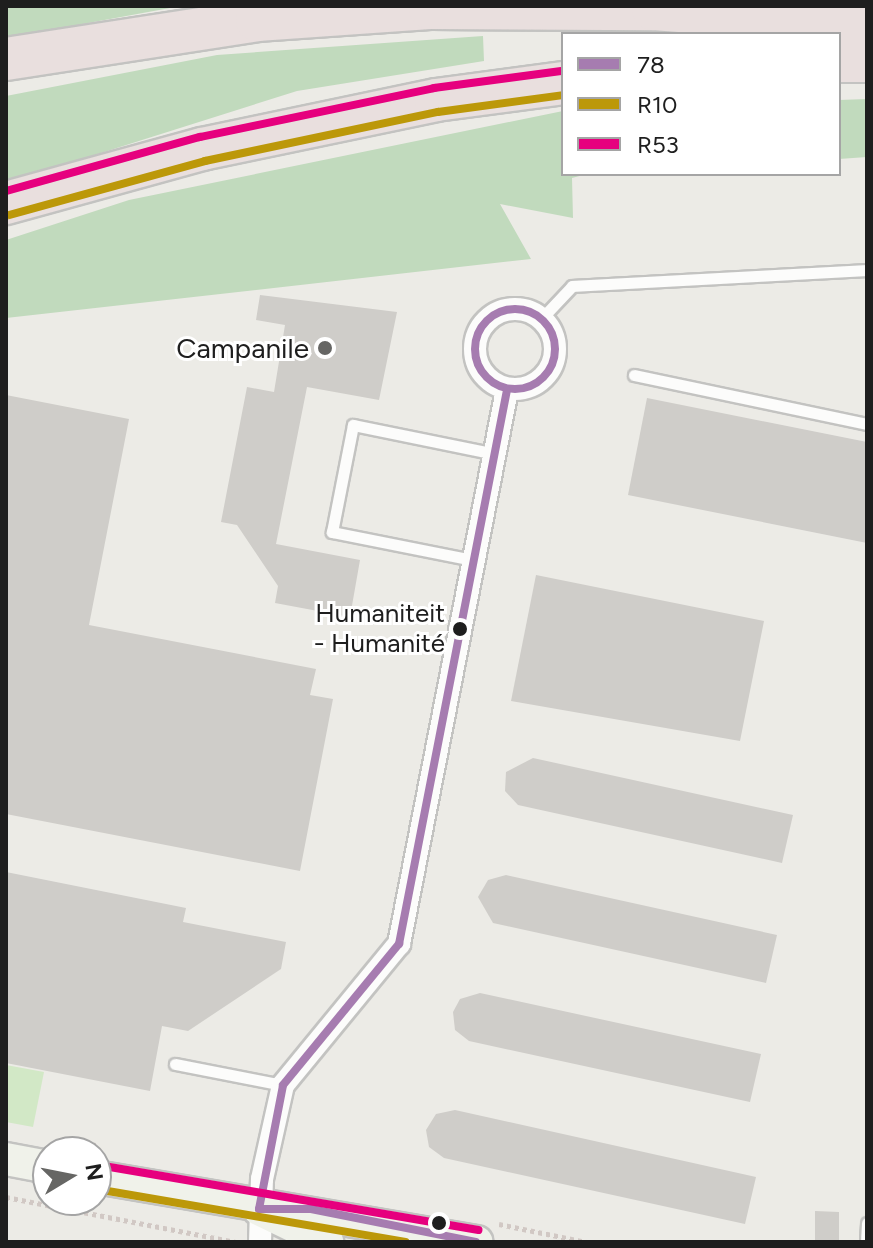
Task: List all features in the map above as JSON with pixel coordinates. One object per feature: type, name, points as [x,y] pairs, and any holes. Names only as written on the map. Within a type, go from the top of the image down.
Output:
[{"type":"highway","points":[[6,59],[257,20],[430,8],[653,9],[867,25]]},
{"type":"highway","points":[[841,61],[867,61]]},
{"type":"highway","points":[[6,203],[202,149],[436,100],[561,83]]},
{"type":"street","points":[[523,309],[542,318],[554,336],[551,367],[528,389],[507,390],[488,381],[476,363],[484,322],[523,309]]},
{"type":"street","points":[[260,1242],[259,1209],[283,1085],[399,944],[507,390]]},
{"type":"street","points":[[6,1159],[32,1164]]},
{"type":"street","points":[[112,1180],[259,1209],[311,1209],[476,1242]]},
{"type":"street","points":[[259,1209],[327,1242]]},
{"type":"lane","points":[[542,318],[572,286],[867,270]]},
{"type":"lane","points":[[634,375],[867,424]]},
{"type":"lane","points":[[473,560],[332,532],[353,425],[495,454]]},
{"type":"lane","points":[[175,1064],[283,1085]]},
{"type":"lane","points":[[866,1242],[867,1223]]},
{"type":"path","points":[[6,1197],[237,1242]]},
{"type":"green space","points":[[6,6],[181,6],[6,38]]},
{"type":"green space","points":[[483,36],[484,61],[297,91],[6,183],[6,96],[217,55]]},
{"type":"green space","points":[[867,99],[867,157],[841,159],[841,100]]},
{"type":"green space","points":[[561,111],[561,176],[580,176],[572,178],[573,218],[500,204],[531,259],[6,318],[6,240],[129,200]]},
{"type":"green space","points":[[6,1065],[44,1072],[33,1127],[6,1122]]},
{"type":"building","points":[[260,295],[397,312],[379,400],[307,387],[276,544],[360,560],[350,617],[275,603],[278,586],[237,525],[221,522],[247,387],[274,392],[285,325],[256,320]]},
{"type":"building","points":[[6,395],[129,419],[89,625],[316,669],[310,695],[333,699],[300,871],[6,814]]},
{"type":"building","points":[[647,398],[867,442],[867,543],[628,495]]},
{"type":"building","points":[[536,575],[764,621],[740,741],[511,701]]},
{"type":"building","points":[[533,758],[793,815],[782,863],[518,805],[505,791],[506,772]]},
{"type":"building","points":[[6,872],[186,908],[183,922],[286,942],[281,969],[188,1031],[162,1026],[150,1091],[6,1063]]},
{"type":"building","points":[[506,875],[777,935],[766,983],[493,923],[478,897],[488,880]]},
{"type":"building","points":[[480,993],[761,1054],[750,1102],[469,1041],[455,1030],[453,1012],[460,999]]},
{"type":"building","points":[[455,1110],[756,1177],[745,1224],[444,1158],[429,1147],[426,1130],[436,1114]]},
{"type":"building","points":[[815,1211],[839,1212],[839,1242],[815,1242]]},
{"type":"transit line","name":"R53","points":[[6,191],[200,137],[434,88],[561,71]]},
{"type":"transit line","name":"R10","points":[[9,215],[205,161],[438,112],[561,95]]},
{"type":"transit line","name":"78","points":[[515,309],[530,312],[543,321],[552,334],[555,349],[552,364],[543,377],[530,386],[515,389],[500,386],[487,377],[478,364],[475,349],[478,334],[487,321],[500,312],[515,309]]},
{"type":"transit line","name":"78","points":[[259,1209],[283,1085],[399,944],[507,390]]},
{"type":"transit line","name":"R53","points":[[112,1167],[478,1230]]},
{"type":"transit line","name":"R10","points":[[112,1192],[405,1242]]},
{"type":"transit line","name":"78","points":[[259,1209],[311,1209],[476,1242]]},
{"type":"place","name":"Campanile","points":[[325,348]]},
{"type":"place","name":"Humaniteit - Humanité","points":[[460,629]]}]
